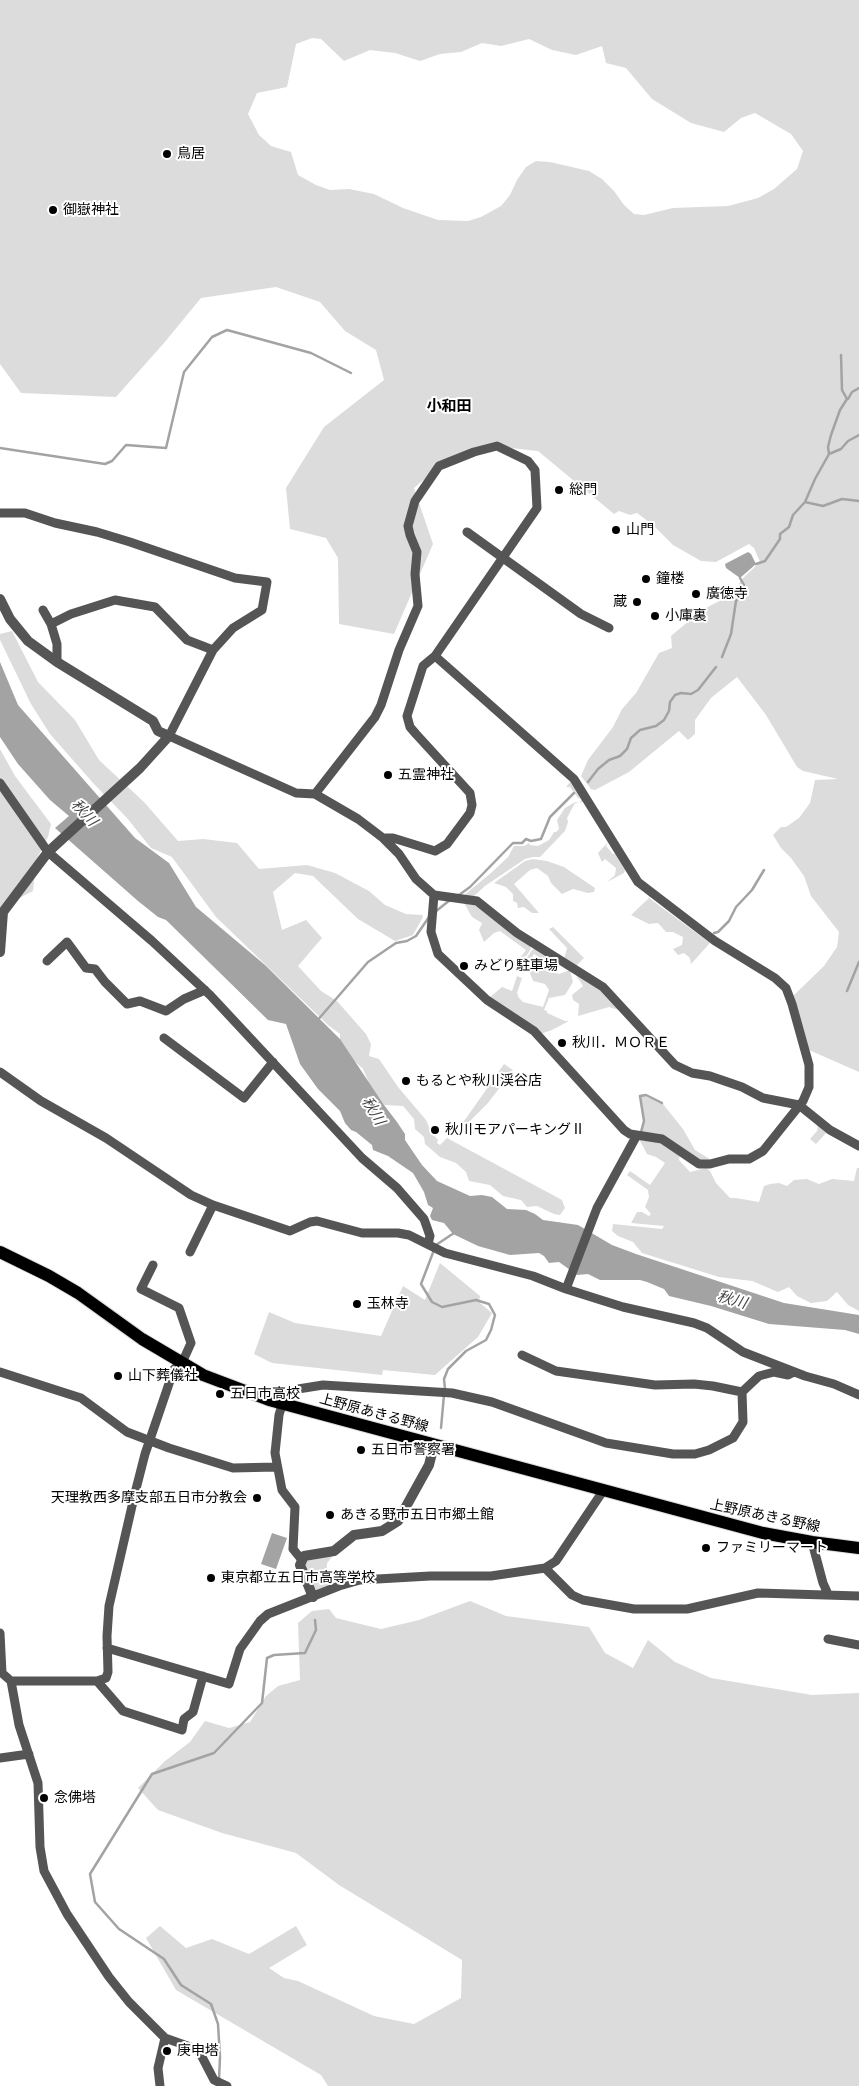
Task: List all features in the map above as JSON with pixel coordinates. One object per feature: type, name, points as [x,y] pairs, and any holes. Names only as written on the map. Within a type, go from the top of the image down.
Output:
[{"type":"main road","name":"上野原あきる野線","points":[[0,1252],[49,1276],[78,1293],[142,1339],[182,1363],[230,1386],[282,1405],[763,1533],[859,1548]]},
{"type":"street","points":[[315,794],[375,717],[381,705],[399,650],[418,606],[415,574],[417,552],[408,526],[416,501],[439,466],[474,452],[497,446],[528,461],[535,470],[538,508],[435,656],[423,666],[407,716],[410,727],[470,793],[472,805],[470,813],[447,844],[435,851],[393,838],[382,838]]},
{"type":"street","points":[[0,513],[25,513],[55,523],[97,532],[130,542],[235,578],[267,582],[262,610],[233,628],[213,650],[169,736],[296,793],[315,794],[358,819],[399,854],[416,879],[434,895],[477,901],[517,933],[603,987],[675,1065],[692,1073],[710,1076],[742,1087],[763,1098],[799,1105],[830,1130],[859,1146]]},
{"type":"street","points":[[467,532],[580,614],[609,628]]},
{"type":"street","points":[[0,599],[19,632],[28,642],[153,722],[158,731],[169,736],[124,784],[50,851],[3,912],[0,952]]},
{"type":"street","points":[[51,624],[71,614],[115,600],[155,607],[187,640],[213,650]]},
{"type":"street","points":[[43,610],[51,624],[57,644],[57,662]]},
{"type":"street","points":[[434,895],[431,932],[438,954],[487,1000],[534,1031],[624,1130],[666,1140],[700,1164],[710,1164],[729,1159],[749,1159],[763,1151],[799,1105],[809,1087],[810,1076],[792,1004],[786,988],[775,978],[715,941],[638,882],[574,779],[435,656]]},
{"type":"street","points":[[0,783],[50,851],[205,990],[362,1158],[397,1188],[412,1204],[428,1228],[430,1236],[428,1245]]},
{"type":"street","points":[[47,961],[67,942],[86,968],[95,969],[104,982],[127,1004],[140,1001],[166,1011],[184,999],[205,990]]},
{"type":"street","points":[[164,1038],[244,1098],[273,1062]]},
{"type":"street","points":[[0,1072],[41,1101],[106,1138],[191,1195],[213,1205],[290,1231],[318,1220],[362,1233],[398,1232],[409,1235],[438,1251],[533,1276],[623,1307],[694,1323],[707,1328],[743,1352],[794,1372],[834,1384],[859,1395]]},
{"type":"street","points":[[567,1287],[594,1216],[637,1134]]},
{"type":"street","points":[[190,1252],[213,1205]]},
{"type":"street","points":[[0,1633],[1,1673],[11,1681],[97,1681],[106,1678],[108,1672],[109,1606],[136,1493],[150,1440],[174,1370],[182,1363],[191,1343],[180,1308],[141,1290],[153,1265]]},
{"type":"street","points":[[522,1355],[556,1371],[655,1385],[703,1385],[742,1392]]},
{"type":"street","points":[[0,1372],[82,1398],[127,1432],[150,1440],[234,1468],[276,1467]]},
{"type":"street","points":[[302,1560],[293,1549],[295,1507],[282,1490],[276,1467],[275,1453],[282,1405],[288,1394],[292,1392],[323,1385],[451,1393],[492,1402],[606,1443],[673,1454],[695,1454],[709,1450],[733,1438],[742,1422],[742,1392],[759,1376],[774,1372],[788,1374],[794,1372]]},
{"type":"street","points":[[313,1597],[301,1572],[300,1565],[304,1556],[334,1551],[354,1535],[382,1532],[398,1520],[429,1466],[434,1445]]},
{"type":"street","points":[[107,1648],[228,1684],[240,1650],[268,1614],[349,1582],[360,1580],[430,1576],[491,1576],[545,1568],[556,1561],[604,1491]]},
{"type":"street","points":[[812,1542],[822,1583],[828,1594]]},
{"type":"street","points":[[545,1568],[572,1595],[583,1600],[634,1609],[687,1609],[758,1593],[859,1596]]},
{"type":"street","points":[[828,1639],[859,1645]]},
{"type":"street","points":[[97,1681],[123,1711],[182,1730],[184,1719],[193,1712],[203,1676]]},
{"type":"street","points":[[11,1681],[19,1726],[39,1792],[41,1860],[52,1888],[109,1977],[129,2002],[165,2038],[196,2049],[214,2080],[227,2086]]},
{"type":"street","points":[[0,1758],[29,1754]]},
{"type":"street","points":[[160,2086],[158,2068],[165,2038]]},
{"type":"shaded area","points":[[0,0],[859,0],[859,1072],[809,1050],[793,996],[824,966],[837,947],[839,932],[811,896],[804,876],[773,835],[781,827],[786,827],[799,818],[810,803],[815,780],[838,779],[803,771],[797,767],[766,715],[737,677],[711,698],[695,720],[695,734],[688,740],[679,731],[629,772],[595,790],[591,789],[581,776],[588,760],[613,727],[622,709],[636,693],[659,653],[672,648],[671,636],[702,610],[735,593],[741,580],[760,562],[754,548],[749,544],[716,562],[701,561],[673,545],[653,525],[637,513],[630,515],[619,511],[614,514],[538,451],[484,445],[448,459],[414,488],[433,544],[394,634],[339,624],[338,558],[326,538],[290,529],[286,488],[324,427],[384,380],[376,350],[345,331],[320,302],[276,287],[201,298],[116,397],[21,393],[0,364]],"holes":[[[312,38],[321,39],[344,61],[370,50],[395,53],[420,61],[440,54],[461,52],[482,43],[501,46],[529,39],[552,50],[576,55],[602,46],[606,63],[626,68],[652,99],[691,123],[724,132],[741,118],[755,113],[791,134],[803,151],[797,169],[774,189],[758,198],[728,206],[673,208],[644,215],[634,214],[602,179],[589,171],[550,162],[536,161],[526,167],[510,195],[501,206],[481,217],[468,221],[438,220],[403,208],[374,194],[349,189],[330,190],[316,185],[298,175],[291,152],[271,146],[259,135],[248,114],[257,93],[287,87],[296,44]]]},
{"type":"shaded area","points":[[12,631],[38,682],[75,720],[99,760],[144,802],[178,841],[203,839],[237,843],[259,869],[307,865],[335,873],[369,891],[385,905],[406,914],[422,915],[423,917],[413,935],[395,941],[358,919],[313,876],[295,873],[273,892],[282,930],[306,920],[322,938],[298,966],[321,991],[337,1001],[366,1034],[371,1044],[369,1056],[379,1059],[398,1087],[426,1120],[431,1132],[438,1140],[437,1143],[440,1145],[447,1138],[562,1200],[565,1208],[560,1215],[537,1206],[527,1207],[521,1200],[503,1196],[490,1185],[469,1181],[466,1172],[456,1163],[440,1157],[425,1144],[424,1137],[415,1129],[414,1119],[403,1106],[384,1105],[370,1085],[363,1069],[347,1054],[340,1044],[340,1034],[328,1025],[216,917],[172,857],[151,848],[127,818],[50,734],[31,704],[0,640],[0,634]]},
{"type":"shaded area","points":[[0,749],[15,776],[51,824],[48,837],[36,860],[33,891],[0,908]]},
{"type":"shaded area","points":[[570,782],[584,801],[580,803],[581,799],[578,798],[570,787],[566,787]]},
{"type":"shaded area","points":[[575,802],[580,803],[575,803],[567,818],[568,822],[565,831],[540,857],[525,859],[485,886],[473,897],[463,896],[508,857],[514,846],[524,846],[529,843],[530,845],[538,846],[549,840],[554,832],[559,829],[557,820],[565,808]]},
{"type":"shaded area","points":[[608,842],[606,846],[615,854],[625,870],[624,873],[607,882],[615,875],[616,868],[605,859],[602,862],[598,853]]},
{"type":"shaded area","points":[[533,859],[547,861],[564,867],[595,888],[594,892],[588,893],[573,889],[562,894],[551,883],[548,876],[537,868],[530,870],[514,884],[539,913],[532,913],[524,907],[518,908],[517,903],[513,901],[513,894],[506,887],[494,883],[525,861]]},
{"type":"shaded area","points":[[649,898],[710,943],[691,964],[690,958],[684,953],[678,955],[673,949],[682,945],[683,937],[673,932],[666,932],[658,923],[649,924],[631,915]]},
{"type":"shaded area","points":[[464,903],[476,905],[530,946],[531,949],[518,968],[514,966],[526,950],[500,931],[494,933],[484,942],[479,930],[482,923],[472,917]]},
{"type":"shaded area","points":[[553,927],[584,958],[576,966],[564,959],[567,948],[549,929]]},
{"type":"shaded area","points":[[535,948],[558,962],[557,965],[551,966],[534,954],[528,964],[524,962]]},
{"type":"shaded area","points":[[540,968],[559,974],[570,970],[573,982],[565,995],[549,998],[544,1010],[565,1021],[569,1021],[540,1034],[489,998],[502,987],[512,991],[517,976],[522,978],[517,993],[519,998],[523,1002],[543,1007],[549,990],[545,984],[533,981],[530,973],[533,969]]},
{"type":"shaded area","points":[[576,975],[606,994],[619,1010],[609,1007],[578,1016],[579,1004],[573,1000],[572,995],[583,986]]},
{"type":"shaded area","points":[[504,1064],[513,1070],[488,1103],[459,1132],[460,1127]]},
{"type":"shaded area","points":[[642,1095],[663,1104],[683,1129],[695,1150],[713,1161],[707,1163],[641,1133],[644,1120],[640,1099]]},
{"type":"shaded area","points":[[818,1124],[859,1148],[859,1151],[826,1133],[816,1144],[810,1139],[817,1131]]},
{"type":"shaded area","points":[[638,1137],[653,1138],[680,1154],[679,1160],[690,1172],[706,1168],[710,1171],[716,1183],[730,1198],[759,1202],[764,1186],[779,1183],[787,1186],[794,1180],[807,1179],[819,1184],[832,1179],[854,1181],[857,1168],[859,1168],[859,1311],[848,1305],[837,1292],[827,1301],[811,1303],[797,1296],[789,1287],[778,1292],[752,1281],[719,1277],[642,1253],[633,1242],[618,1236],[612,1231],[613,1224],[662,1229],[664,1226],[631,1223],[637,1212],[642,1212],[649,1216],[651,1214],[645,1207],[649,1197],[648,1190],[627,1175],[630,1171],[650,1185],[665,1163],[647,1154]]},
{"type":"shaded area","points":[[440,1263],[480,1296],[479,1302],[492,1313],[478,1337],[435,1375],[383,1370],[382,1375],[272,1363],[254,1354],[269,1312],[295,1323],[381,1336],[403,1286],[425,1300]]},
{"type":"shaded area","points":[[332,1551],[332,1557],[327,1563],[326,1581],[330,1587],[318,1591],[313,1588],[304,1569],[308,1557]]},
{"type":"shaded area","points":[[470,1601],[506,1616],[589,1627],[605,1653],[633,1668],[648,1640],[675,1662],[711,1678],[812,1695],[859,1693],[859,2086],[328,2086],[321,2075],[176,1990],[146,1938],[160,1926],[186,1948],[212,1939],[249,1954],[296,1926],[307,1945],[269,1968],[284,1978],[298,1981],[374,2016],[414,2024],[461,1998],[462,1960],[339,1885],[296,1853],[222,1833],[158,1810],[138,1788],[165,1761],[190,1742],[205,1721],[229,1728],[250,1722],[266,1696],[278,1686],[300,1680],[298,1623],[312,1611],[329,1609],[336,1618],[381,1629],[419,1620]]},
{"type":"water","points":[[748,552],[756,564],[740,578],[726,568],[725,564]]},
{"type":"water","name":"秋川","points":[[0,662],[18,705],[135,838],[169,863],[196,907],[265,965],[340,1039],[405,1134],[405,1140],[422,1165],[437,1181],[470,1196],[482,1195],[492,1197],[507,1209],[526,1210],[543,1220],[578,1225],[612,1245],[784,1303],[859,1315],[859,1334],[845,1330],[769,1324],[711,1306],[669,1296],[664,1289],[640,1280],[600,1280],[588,1274],[577,1275],[559,1262],[549,1263],[539,1253],[510,1255],[478,1246],[453,1234],[444,1223],[432,1220],[430,1216],[433,1208],[428,1205],[424,1192],[413,1173],[388,1156],[373,1150],[372,1145],[351,1130],[345,1123],[340,1111],[318,1089],[300,1064],[286,1024],[268,1020],[166,920],[158,917],[138,901],[55,828],[69,816],[50,800],[18,764],[0,737]]},
{"type":"water","points":[[272,1533],[287,1538],[276,1569],[261,1564]]},
{"type":"waterway","points":[[0,448],[105,464],[112,461],[126,445],[166,448],[184,372],[212,337],[227,330],[311,353],[351,373]]},
{"type":"waterway","points":[[756,564],[765,561],[780,539],[780,534],[789,527],[793,515],[805,502],[829,454],[828,447],[831,435],[840,410],[847,399],[842,390],[841,355]]},
{"type":"waterway","points":[[848,399],[852,392],[859,388]]},
{"type":"waterway","points":[[829,454],[841,449],[848,441],[859,435]]},
{"type":"waterway","points":[[805,502],[823,506],[842,499],[859,501]]},
{"type":"waterway","points":[[722,657],[731,634],[736,601],[743,593],[744,585],[740,578]]},
{"type":"waterway","points":[[588,782],[598,769],[609,760],[620,756],[627,749],[631,738],[640,730],[656,726],[664,720],[669,711],[670,702],[675,695],[681,693],[691,694],[698,690],[716,667]]},
{"type":"waterway","points":[[459,895],[470,887],[513,843],[522,843],[526,839],[531,841],[541,839],[550,817],[574,793]]},
{"type":"waterway","points":[[714,933],[718,932],[729,921],[736,907],[752,890],[764,870]]},
{"type":"waterway","points":[[435,912],[450,900]]},
{"type":"waterway","points":[[316,1022],[368,962],[396,943],[407,941],[416,936],[429,917]]},
{"type":"waterway","points":[[847,991],[859,962]]},
{"type":"waterway","points":[[641,1132],[644,1121],[640,1096],[646,1095],[662,1103]]},
{"type":"waterway","points":[[436,1245],[454,1233]]},
{"type":"waterway","points":[[434,1250],[421,1284],[432,1302],[442,1307],[476,1300],[489,1304],[495,1315],[486,1340],[466,1351],[448,1369],[444,1379],[445,1389]]},
{"type":"waterway","points":[[441,1428],[444,1395]]},
{"type":"waterway","points":[[219,2080],[218,2024],[211,2004],[181,1985],[164,1959],[119,1929],[95,1902],[90,1874],[152,1774],[214,1753],[262,1703],[267,1658],[274,1655],[305,1653],[316,1630],[315,1620]]},
{"type":"place","name":"鳥居","points":[[167,154]]},
{"type":"place","name":"御嶽神社","points":[[53,210]]},
{"type":"place","name":"総門","points":[[559,490]]},
{"type":"place","name":"山門","points":[[616,530]]},
{"type":"place","name":"鐘楼","points":[[646,579]]},
{"type":"place","name":"廣徳寺","points":[[696,594]]},
{"type":"place","name":"蔵","points":[[637,602]]},
{"type":"place","name":"小庫裏","points":[[655,616]]},
{"type":"place","name":"五霊神社","points":[[388,775]]},
{"type":"place","name":"みどり駐車場","points":[[464,966]]},
{"type":"place","name":"秋川．ＭＯＲＥ","points":[[562,1043]]},
{"type":"place","name":"もるとや秋川渓谷店","points":[[406,1081]]},
{"type":"place","name":"秋川モアパーキングⅡ","points":[[435,1130]]},
{"type":"place","name":"玉林寺","points":[[357,1304]]},
{"type":"place","name":"山下葬儀社","points":[[118,1376]]},
{"type":"place","name":"五日市高校","points":[[220,1394]]},
{"type":"place","name":"五日市警察署","points":[[361,1450]]},
{"type":"place","name":"天理教西多摩支部五日市分教会","points":[[257,1498]]},
{"type":"place","name":"あきる野市五日市郷土館","points":[[330,1515]]},
{"type":"place","name":"ファミリーマート","points":[[706,1548]]},
{"type":"place","name":"東京都立五日市高等学校","points":[[211,1578]]},
{"type":"place","name":"念佛塔","points":[[44,1798]]},
{"type":"place","name":"庚申塔","points":[[167,2051]]},
{"type":"district","name":"小和田","points":[[449,406]]}]
